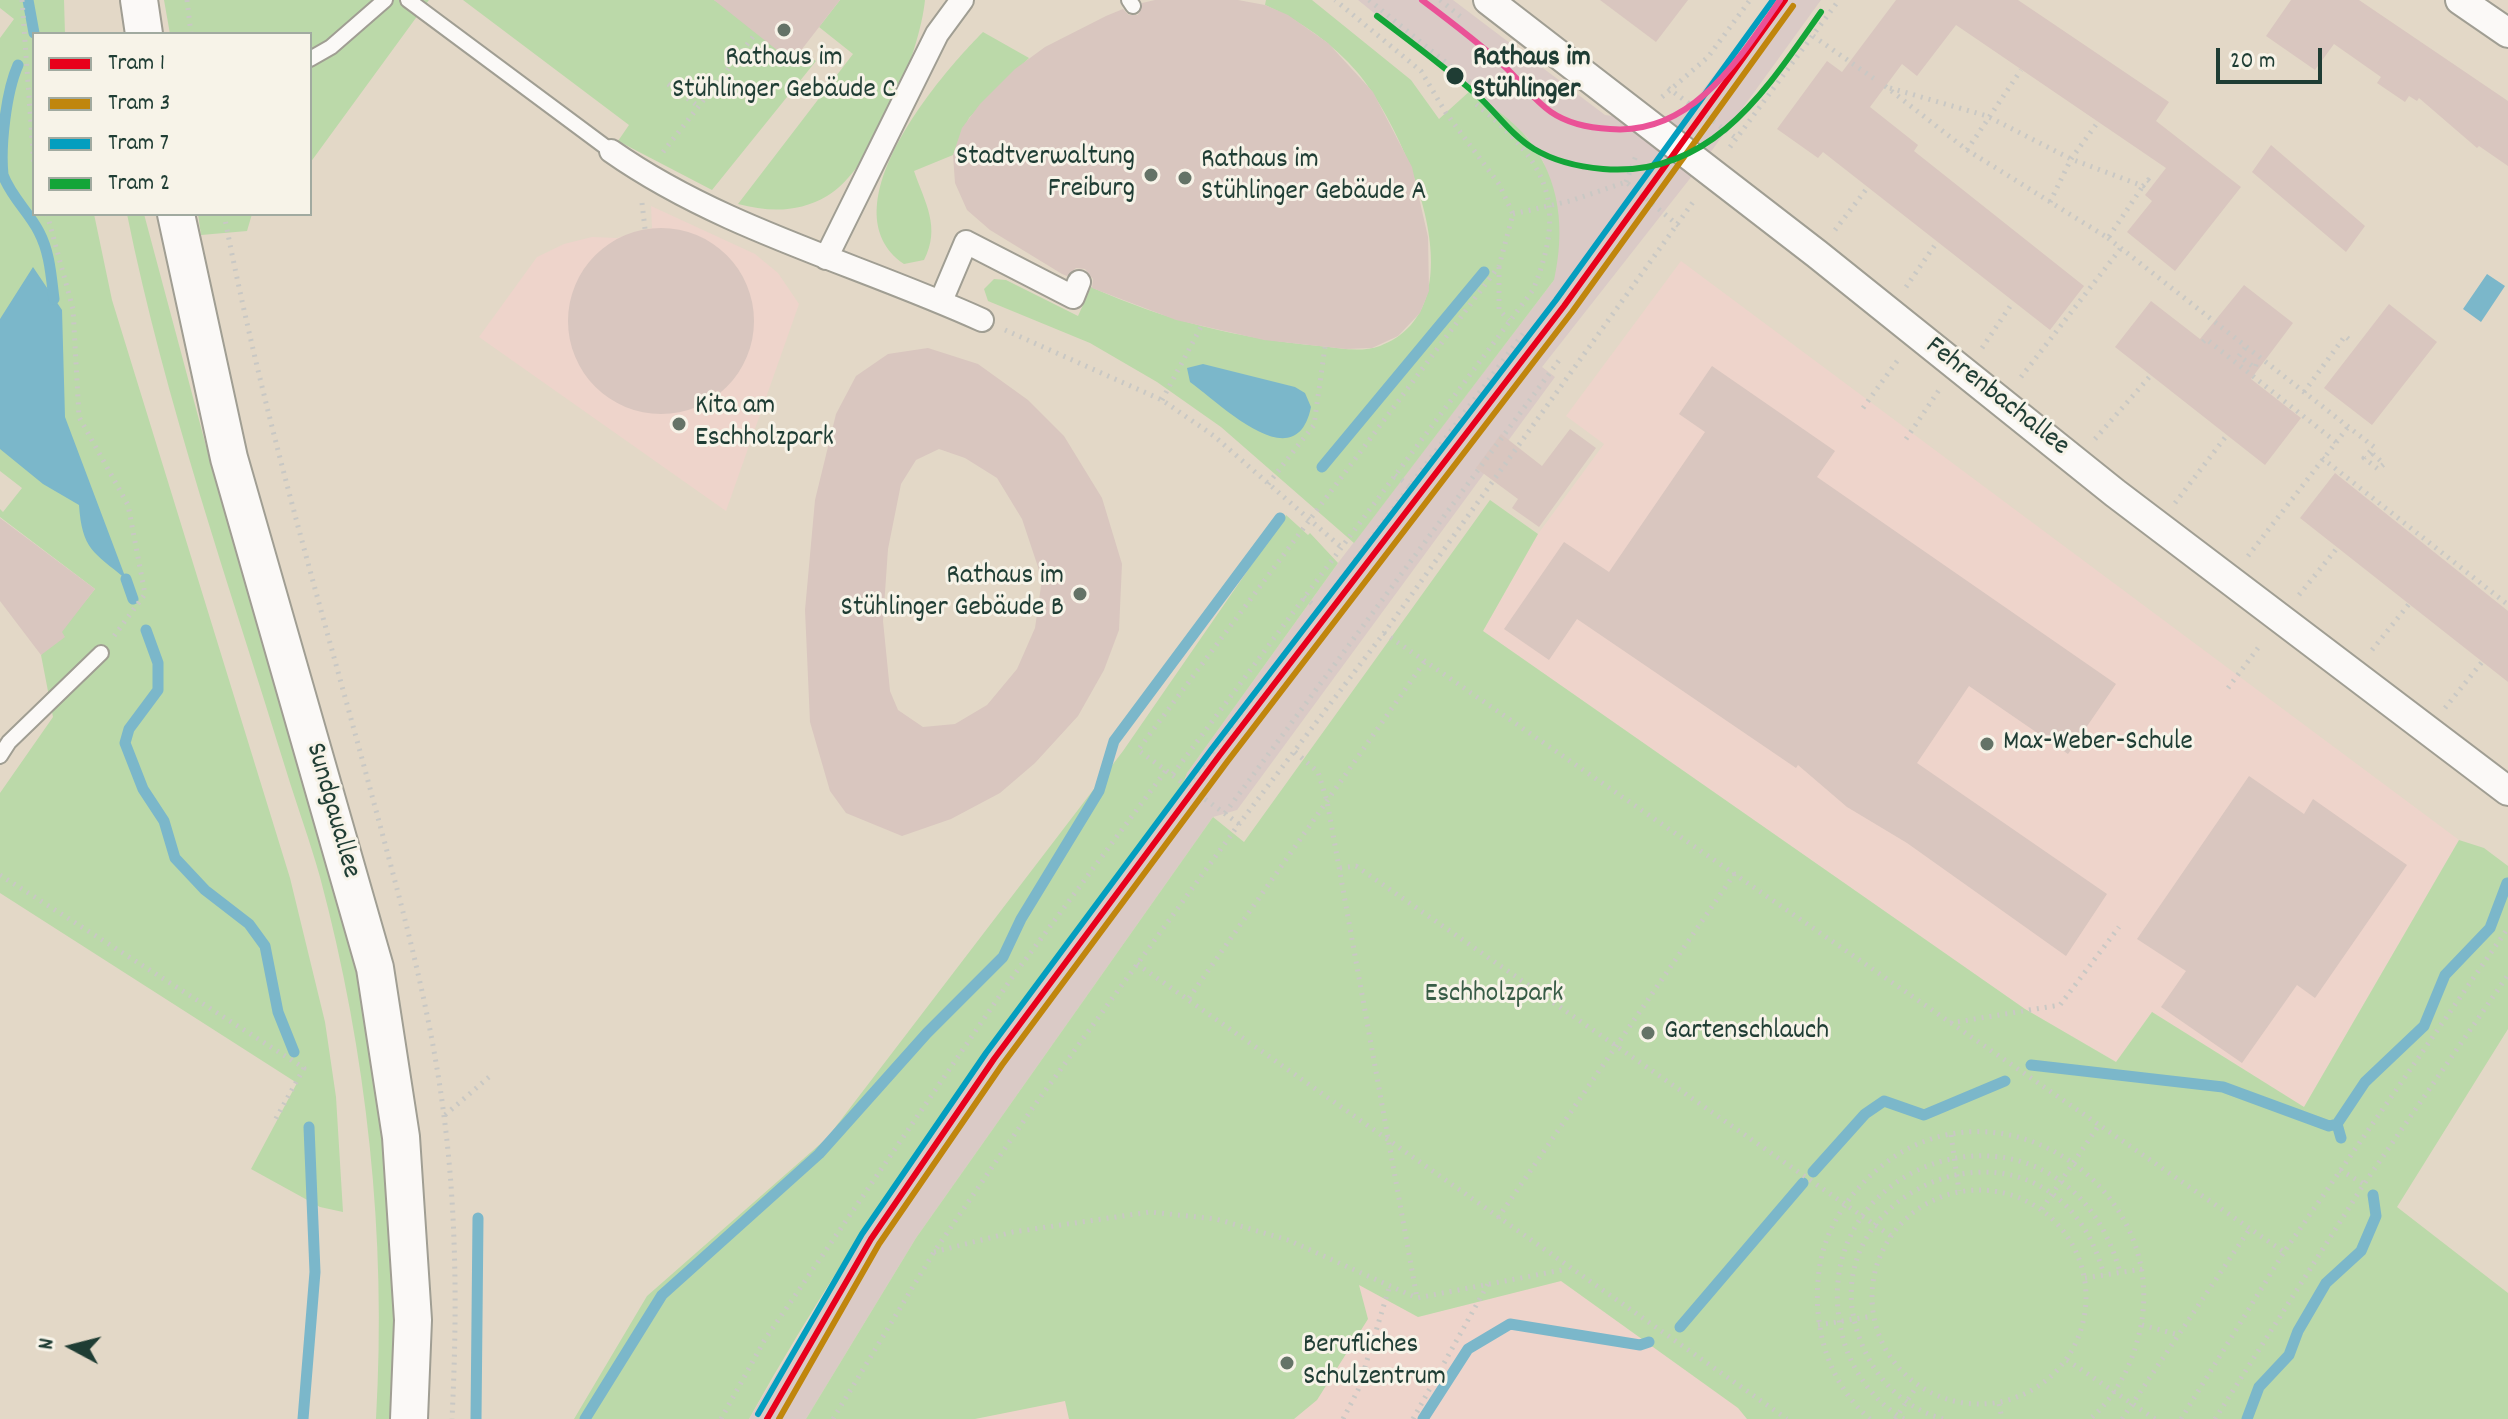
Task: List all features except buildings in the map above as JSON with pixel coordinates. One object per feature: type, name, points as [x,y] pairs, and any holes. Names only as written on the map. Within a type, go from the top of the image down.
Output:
[{"type":"street","points":[[139,0],[144,32]]},
{"type":"street","points":[[826,258],[937,34],[962,0]]},
{"type":"street","name":"Fehrenbachallee","points":[[1488,0],[1645,120],[1710,175],[1817,254],[2157,526],[2508,791]]},
{"type":"street","points":[[2460,0],[2508,33]]},
{"type":"street","points":[[611,151],[646,175],[826,258],[941,301],[982,320]]},
{"type":"street","name":"Sundgauallee","points":[[176,216],[229,458],[375,968],[401,1137],[413,1320],[409,1419]]},
{"type":"street","points":[[941,301],[966,242],[1073,297],[1079,282]]},
{"type":"lane","points":[[312,58],[331,47],[385,0]]},
{"type":"lane","points":[[408,0],[611,151]]},
{"type":"lane","points":[[0,756],[9,742],[101,653]]},
{"type":"path","points":[[22,0],[32,138]]},
{"type":"path","points":[[187,0],[191,32]]},
{"type":"path","points":[[1335,0],[1421,71],[1446,113],[1499,184],[1513,214],[1499,266],[1499,310],[1509,320]]},
{"type":"path","points":[[1369,0],[1481,91]]},
{"type":"path","points":[[1645,120],[1668,88],[1689,77],[1708,57],[1750,0]]},
{"type":"path","points":[[833,1419],[934,1252],[1137,964],[1384,633],[1679,226],[1736,138],[1839,0]]},
{"type":"path","points":[[646,175],[756,33]]},
{"type":"path","points":[[1813,36],[1876,80]]},
{"type":"path","points":[[1967,150],[1987,116],[2021,70]]},
{"type":"path","points":[[668,84],[698,106]]},
{"type":"path","points":[[2143,186],[2071,159],[1987,116],[1885,86],[1967,150],[2121,248],[2374,447],[2364,458],[2378,469],[2384,464],[2373,454],[2375,451]]},
{"type":"path","points":[[1668,88],[1736,138]]},
{"type":"path","points":[[1173,774],[1533,290],[1545,259],[1551,228],[1549,206],[1530,155],[1513,134],[1472,101]]},
{"type":"path","points":[[2050,202],[2071,159],[2098,122]]},
{"type":"path","points":[[2108,238],[2148,180],[2153,185]]},
{"type":"path","points":[[1513,214],[1626,182],[1679,226]]},
{"type":"path","points":[[1817,254],[1868,187]]},
{"type":"path","points":[[48,216],[73,309],[79,417],[128,505],[145,594],[101,653]]},
{"type":"path","points":[[1889,312],[1937,242]]},
{"type":"path","points":[[2002,402],[2121,248]]},
{"type":"path","points":[[1239,824],[1138,750],[1499,266]]},
{"type":"path","points":[[1965,372],[2013,302]]},
{"type":"path","points":[[982,320],[1162,400],[1214,436],[1341,547]]},
{"type":"path","points":[[1162,400],[1201,327]]},
{"type":"path","points":[[1188,785],[1525,331]]},
{"type":"path","points":[[2304,392],[2345,336],[2350,340]]},
{"type":"path","points":[[2203,342],[2206,339],[2336,442]]},
{"type":"path","points":[[1268,484],[1314,425],[1325,347]]},
{"type":"path","points":[[2245,348],[2239,356],[2255,368],[2257,362]]},
{"type":"path","points":[[1225,813],[1560,359]]},
{"type":"path","points":[[2075,460],[2151,375]]},
{"type":"path","points":[[1863,408],[1876,388]]},
{"type":"path","points":[[1906,439],[1919,420]]},
{"type":"path","points":[[2230,581],[2348,427]]},
{"type":"path","points":[[2157,526],[2227,435]]},
{"type":"path","points":[[2322,458],[2507,604]]},
{"type":"path","points":[[1395,475],[1410,486]]},
{"type":"path","points":[[2228,688],[2338,547]]},
{"type":"path","points":[[1304,597],[1318,609]]},
{"type":"path","points":[[2352,674],[2409,604]]},
{"type":"path","points":[[1384,633],[2284,1252]]},
{"type":"path","points":[[1189,998],[1425,661]]},
{"type":"path","points":[[2428,730],[2482,662]]},
{"type":"path","points":[[1295,752],[1318,772],[1327,801],[1417,1298]]},
{"type":"path","points":[[721,1419],[764,1341],[1011,979],[1167,769]]},
{"type":"path","points":[[1340,868],[1356,866],[1891,1236]]},
{"type":"path","points":[[1498,1218],[1735,873]]},
{"type":"path","points":[[0,875],[304,1068],[274,1122]]},
{"type":"path","points":[[1949,1023],[2060,1005],[2119,927]]},
{"type":"path","points":[[2181,1419],[2284,1252],[2508,928]]},
{"type":"path","points":[[1137,964],[1787,1419]]},
{"type":"path","points":[[2215,1419],[2364,1184],[2508,975]]},
{"type":"path","points":[[444,1116],[489,1077]]},
{"type":"path","points":[[2042,1209],[2099,1125]]},
{"type":"path","points":[[1951,1135],[1959,1191]]},
{"type":"path","points":[[1870,1419],[1841,1386],[1827,1357],[1818,1325],[1816,1294],[1820,1262],[1830,1232],[1845,1204],[1864,1181],[1888,1161],[1915,1146],[1951,1135],[2012,1135],[2044,1145],[2074,1162],[2098,1183],[2118,1208],[2133,1236],[2143,1269],[2142,1325],[2132,1360],[2114,1393],[2090,1419]]},
{"type":"path","points":[[1904,1419],[1896,1417],[1876,1397],[1857,1372],[1839,1323],[1836,1297],[1841,1267],[1862,1217],[1881,1195],[1904,1178],[1927,1165],[1954,1157],[2012,1159],[2036,1166],[2062,1180],[2099,1219],[2120,1272]]},
{"type":"path","points":[[2340,1170],[2364,1184]]},
{"type":"path","points":[[1943,1419],[1907,1403],[1871,1364],[1855,1320],[1856,1271],[1875,1225],[1912,1190],[1934,1179],[1982,1171],[2007,1174],[2053,1194],[2087,1229],[2104,1275]]},
{"type":"path","points":[[1959,1191],[2002,1192],[2042,1209],[2070,1239],[2085,1278],[2084,1321],[2067,1360],[2037,1388],[1999,1404],[1957,1403],[1917,1386],[1888,1355],[1873,1316],[1874,1274],[1891,1236],[1920,1207],[1959,1191]]},
{"type":"path","points":[[934,1252],[1013,1232],[1150,1212],[1216,1219],[1288,1240],[1417,1298],[1568,1268]]},
{"type":"path","points":[[2122,1419],[2249,1230]]},
{"type":"path","points":[[2085,1278],[2143,1269]]},
{"type":"path","points":[[1413,1419],[1488,1284]]},
{"type":"path","points":[[1343,1419],[1358,1390],[1390,1285]]},
{"type":"path","points":[[1818,1325],[1873,1316]]},
{"type":"path","points":[[2142,1325],[2179,1335]]},
{"type":"path","points":[[2067,1360],[2155,1419]]},
{"type":"path","points":[[1896,1417],[1917,1386]]},
{"type":"path","points":[[1999,1404],[2002,1419]]},
{"type":"shaded area","points":[[1358,0],[1453,0],[1605,115],[1663,118],[1694,101],[1773,0],[1821,0],[1710,153],[1542,367],[1555,377],[1237,810],[1213,817],[916,1238],[806,1419],[749,1419],[878,1207],[1024,996],[1180,793],[1187,773],[1338,563],[1554,280],[1544,163],[1527,137]]},
{"type":"shaded area","name":"Kita am Eschholzpark","points":[[651,206],[755,254],[778,273],[799,304],[726,511],[479,337],[537,257],[564,244],[592,237],[617,238],[652,228]]},
{"type":"shaded area","name":"Max-Weber-Schule","points":[[1681,261],[2459,840],[2304,1107],[2152,1012],[2117,1062],[2025,1009],[1483,631],[1538,534],[1604,444],[1566,416]]},
{"type":"shaded area","name":"Berufliches Schulzentrum","points":[[1561,1281],[1739,1408],[1747,1419],[867,1419],[1358,1284],[1418,1317]]},
{"type":"green space","points":[[0,0],[64,0],[65,32],[32,32],[32,216],[94,216],[112,300],[290,878],[325,1022],[336,1097],[343,1212],[320,1207],[251,1169],[297,1083],[0,893],[0,793],[53,717],[41,655],[95,589],[0,517],[0,509],[3,512],[22,488],[0,471],[0,38],[14,19],[0,8]]},
{"type":"green space","points":[[164,0],[429,0],[312,160],[312,32],[170,32]]},
{"type":"green space","points":[[463,0],[714,0],[816,61],[712,190],[618,141],[629,125]]},
{"type":"green space","points":[[840,0],[925,0],[914,49],[892,107],[861,161],[844,182],[827,196],[805,206],[783,209],[761,209],[738,204],[853,54],[819,27]]},
{"type":"green space","points":[[1266,0],[1312,0],[1411,80],[1439,119],[1471,90],[1528,139],[1548,171],[1558,206],[1559,243],[1554,280],[1354,543],[1221,427],[1157,382],[1090,343],[988,301],[984,289],[994,279],[1006,280],[1078,316],[1091,287],[1146,309],[1232,333],[1350,349],[1380,346],[1411,325],[1427,295],[1431,258],[1426,216],[1396,134],[1377,99],[1348,62],[1315,34],[1265,5]]},
{"type":"green space","points":[[983,32],[1029,58],[969,118],[953,155],[914,171],[930,215],[931,237],[924,260],[904,264],[883,240],[877,211],[883,178],[918,110]]},
{"type":"green space","points":[[127,216],[145,216],[206,446],[351,929],[377,1066],[398,1286],[395,1419],[376,1419],[379,1351],[376,1214],[361,1078],[336,943],[316,864],[179,424]]},
{"type":"green space","points":[[198,216],[251,216],[247,231],[201,235]]},
{"type":"green space","name":"Eschholzpark","points":[[1490,500],[1538,534],[1483,631],[2025,1009],[2116,1062],[2152,1012],[2304,1107],[2459,840],[2484,848],[2508,866],[2508,1029],[2397,1207],[2508,1293],[2508,1419],[1747,1419],[1738,1408],[1561,1281],[1418,1317],[1359,1285],[1368,1319],[1317,1400],[1294,1419],[1069,1419],[1065,1401],[975,1419],[806,1419],[916,1238],[1213,817],[1244,842]]},
{"type":"green space","points":[[1286,515],[1308,535],[1310,533],[1338,563],[1187,773],[1180,793],[1065,944],[899,1176],[749,1419],[574,1419],[647,1296],[827,1138],[1123,751]]},
{"type":"water","points":[[33,267],[62,310],[65,417],[126,579],[86,541],[79,505],[43,484],[0,449],[0,319]]},
{"type":"water","points":[[2487,274],[2505,286],[2481,322],[2463,309]]},
{"type":"water","points":[[1203,364],[1295,387],[1305,393],[1311,407],[1303,428],[1290,437],[1275,437],[1238,419],[1190,382],[1187,368]]},
{"type":"waterway","points":[[28,0],[34,32]]},
{"type":"waterway","points":[[18,65],[5,119],[3,175],[43,240],[54,299]]},
{"type":"waterway","points":[[1322,467],[1484,272]]},
{"type":"waterway","points":[[585,1419],[662,1295],[819,1154],[927,1033],[1003,957],[1021,919],[1099,791],[1114,741],[1280,518]]},
{"type":"waterway","points":[[126,579],[133,599]]},
{"type":"waterway","points":[[146,630],[158,663],[158,690],[129,729],[125,743],[143,789],[164,821],[175,858],[205,890],[249,924],[265,946],[278,1012],[294,1052]]},
{"type":"waterway","points":[[2341,1138],[2337,1124],[2365,1082],[2424,1026],[2445,975],[2490,928],[2507,883]]},
{"type":"waterway","points":[[2031,1065],[2223,1087],[2329,1126],[2337,1124]]},
{"type":"waterway","points":[[1813,1172],[1865,1114],[1884,1101],[1924,1115],[2005,1081]]},
{"type":"waterway","points":[[303,1419],[315,1272],[309,1127]]},
{"type":"waterway","points":[[1680,1327],[1803,1183]]},
{"type":"waterway","points":[[2247,1419],[2259,1387],[2289,1355],[2298,1331],[2326,1283],[2361,1251],[2376,1216],[2373,1195]]},
{"type":"waterway","points":[[476,1419],[478,1218]]},
{"type":"waterway","points":[[1423,1419],[1468,1349],[1510,1324],[1640,1345],[1649,1342]]},
{"type":"tram line","name":"7","points":[[758,1414],[862,1234],[986,1053],[1211,750],[1556,300],[1773,0]]},
{"type":"tram line","name":"1","points":[[767,1419],[871,1239],[994,1059],[1219,756],[1564,306],[1785,0]]},
{"type":"tram line","name":"3","points":[[779,1419],[879,1244],[1002,1065],[1227,762],[1572,312],[1793,6]]},
{"type":"tram line","name":"2","points":[[1377,16],[1465,85],[1534,149],[1567,163],[1603,169],[1641,168],[1675,159],[1705,144],[1757,98],[1821,12]]},
{"type":"transit line","points":[[1422,0],[1493,56],[1551,112],[1579,124],[1610,129],[1639,128],[1665,120],[1689,107],[1730,69],[1780,0]]},
{"type":"place","name":"Rathaus im Stühlinger Gebäude C","points":[[784,30]]},
{"type":"place","name":"Rathaus im Stühlinger","points":[[1455,76]]},
{"type":"place","name":"Stadtverwaltung Freiburg","points":[[1151,175]]},
{"type":"place","name":"Rathaus im Stühlinger Gebäude A","points":[[1185,178]]},
{"type":"place","name":"Kita am Eschholzpark","points":[[679,424]]},
{"type":"place","name":"Rathaus im Stühlinger Gebäude B","points":[[1080,594]]},
{"type":"place","name":"Max-Weber-Schule","points":[[1987,744]]},
{"type":"place","name":"Gartenschlauch","points":[[1648,1033]]},
{"type":"place","name":"Berufliches Schulzentrum","points":[[1287,1363]]}]
